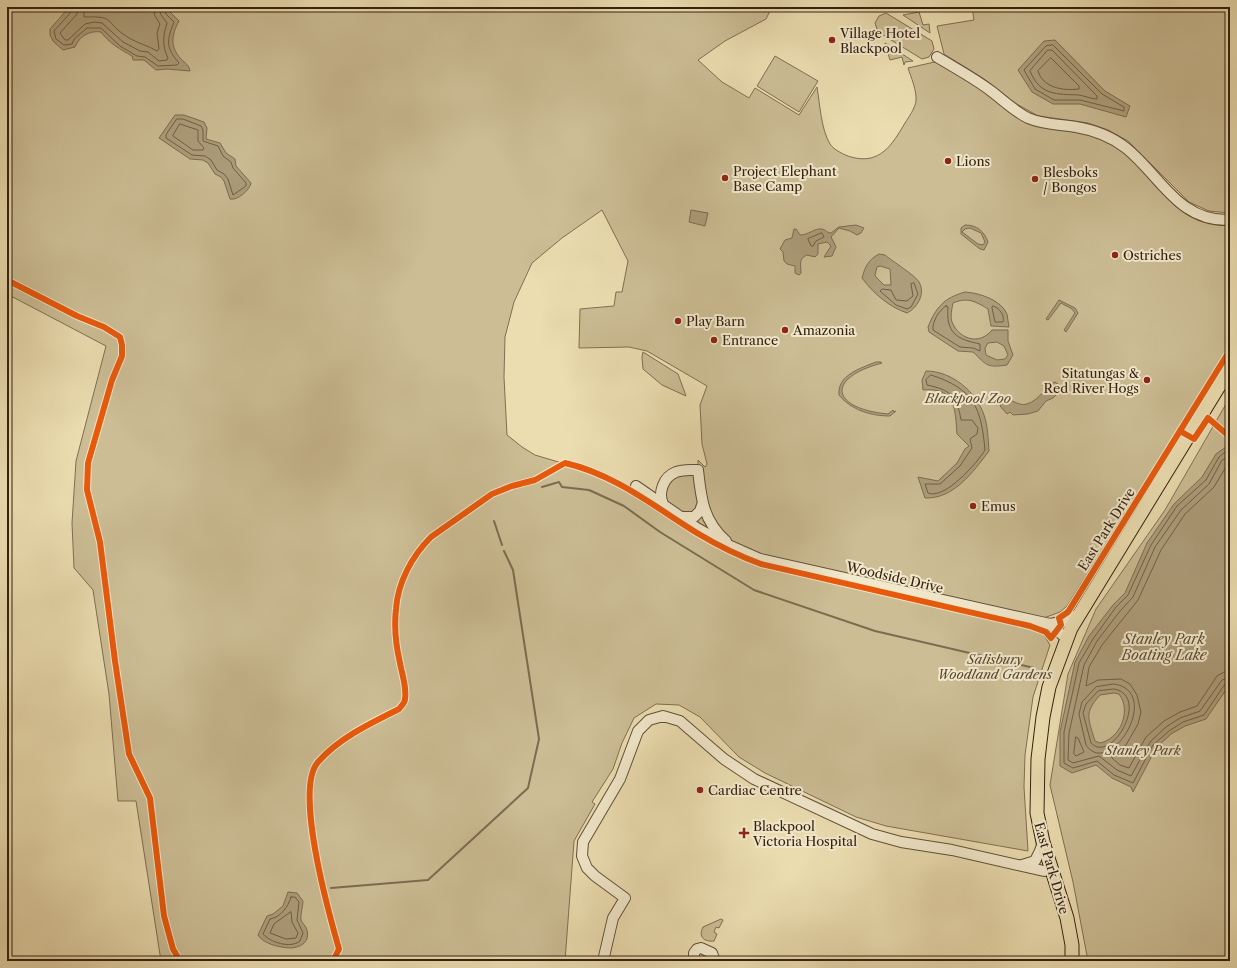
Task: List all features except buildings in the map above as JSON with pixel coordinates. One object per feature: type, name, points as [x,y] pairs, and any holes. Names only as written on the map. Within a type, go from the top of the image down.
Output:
[{"type":"main road","name":"East Park Drive","points":[[1072,961],[1070,932],[1043,842],[1037,813],[1036,792],[1040,734],[1050,687],[1071,628],[1230,368]]},
{"type":"street","points":[[937,57],[991,91],[1027,117],[1050,125],[1088,129],[1114,141],[1126,149],[1168,192],[1193,212],[1205,218],[1230,220]]},
{"type":"street","name":"Woodside Drive","points":[[737,549],[715,529],[702,505],[698,470],[675,472],[662,487],[653,491],[637,487],[682,517],[737,549],[772,562],[1050,624],[1066,621],[1080,613]]},
{"type":"street","points":[[662,487],[660,496],[663,504]]},
{"type":"street","points":[[682,517],[694,517],[698,515],[702,505]]},
{"type":"street","name":"Woodside Drive","points":[[1050,624],[1067,638]]},
{"type":"street","points":[[603,961],[613,918],[625,898],[595,876],[587,868],[582,856],[583,842],[620,779],[638,731],[649,720],[659,717],[669,717],[680,721],[724,759],[760,782],[867,832],[901,842],[952,850],[1044,871],[1052,869]]},
{"type":"street","points":[[1020,865],[1035,861],[1043,842]]},
{"type":"street","points":[[694,961],[694,953],[697,949],[701,948],[712,953],[715,961]]},
{"type":"green space","points":[[7,7],[772,7],[766,19],[725,41],[698,60],[722,82],[749,98],[755,88],[799,115],[817,87],[821,117],[827,138],[830,144],[842,154],[861,159],[870,158],[877,156],[890,146],[910,115],[916,101],[915,89],[908,68],[939,61],[1014,110],[1114,141],[1180,203],[1230,220],[1230,348],[1067,606],[1060,612],[1041,619],[760,559],[663,504],[670,476],[698,470],[698,460],[705,467],[707,464],[702,444],[700,405],[707,386],[647,351],[629,347],[579,348],[580,309],[614,306],[616,292],[622,292],[628,261],[602,210],[562,238],[532,263],[514,302],[505,337],[504,377],[507,435],[522,447],[535,455],[592,472],[609,481],[696,536],[758,566],[1022,626],[1043,633],[1050,645],[1033,697],[1025,755],[1024,787],[1028,851],[886,826],[856,817],[765,773],[739,757],[700,717],[679,705],[656,704],[634,718],[622,743],[613,769],[592,802],[595,804],[574,841],[565,961],[161,961],[136,801],[118,801],[109,694],[93,590],[74,568],[72,523],[76,461],[106,346],[7,294]]},
{"type":"green space","points":[[972,7],[1230,7],[1230,213],[1209,211],[1189,202],[1128,141],[1108,130],[1088,123],[1038,116],[1015,103],[984,79],[944,54],[937,26],[974,20]]},
{"type":"green space","points":[[919,12],[923,25],[929,24],[930,33],[903,15]]},
{"type":"green space","points":[[886,13],[932,41],[934,49],[929,57],[922,59],[878,32],[875,23],[879,16]]},
{"type":"green space","points":[[885,43],[913,61],[905,62],[904,65],[902,57],[890,60]]},
{"type":"green space","points":[[775,56],[818,81],[799,112],[757,86]]},
{"type":"green space","points":[[643,352],[678,374],[686,396],[662,385],[643,369]]},
{"type":"green space","name":"Stanley Park","points":[[1230,397],[1230,961],[1088,961],[1073,882],[1050,785],[1068,674],[1096,609],[1165,510]]},
{"type":"green space","points":[[721,919],[723,920],[719,928],[716,927],[714,932],[717,934],[714,941],[705,940],[701,934],[703,927]]},
{"type":"water","points":[[71,7],[168,7],[169,11],[179,21],[173,35],[173,45],[177,54],[188,66],[190,71],[167,69],[156,70],[144,60],[133,60],[132,56],[112,43],[101,32],[89,33],[79,40],[75,47],[63,50],[53,41],[50,35],[50,29]]},
{"type":"water","points":[[1055,40],[1105,91],[1130,106],[1126,117],[1080,104],[1053,104],[1032,92],[1018,70],[1044,41]]},
{"type":"water","points":[[175,115],[184,115],[204,122],[207,128],[206,139],[220,143],[226,153],[235,159],[236,166],[251,183],[243,194],[236,198],[230,199],[224,181],[221,177],[215,174],[208,163],[203,160],[190,159],[159,138]]},
{"type":"water","points":[[691,210],[708,213],[705,226],[689,222]]},
{"type":"water","points":[[856,225],[864,228],[861,233],[857,235],[839,228],[831,237],[836,247],[832,256],[824,257],[831,246],[827,242],[818,244],[818,254],[815,257],[807,255],[802,258],[801,273],[799,275],[795,273],[795,266],[787,264],[784,261],[783,252],[780,249],[785,240],[792,238],[794,229],[796,229],[800,235],[819,229],[823,229],[828,233],[831,233],[839,227]]},
{"type":"water","points":[[965,225],[969,225],[980,229],[988,242],[984,250],[980,249],[961,234],[961,228]],"holes":[[[970,228],[981,233],[985,242],[983,245],[978,244],[962,232],[965,229]]]},
{"type":"water","points":[[879,254],[885,255],[909,272],[919,282],[921,287],[921,296],[911,311],[907,313],[882,299],[862,278],[864,270],[868,264]],"holes":[[[880,266],[890,269],[891,285],[884,285],[875,275],[877,267]]]},
{"type":"water","points":[[965,292],[977,294],[995,301],[1004,309],[1007,314],[1009,327],[991,326],[988,309],[967,300],[953,303],[951,318],[959,333],[970,338],[981,338],[992,330],[1008,330],[1008,341],[1013,355],[1007,365],[991,366],[981,360],[973,352],[958,351],[929,332],[928,327],[934,314],[946,300]],"holes":[[[997,342],[1004,346],[1008,355],[1005,359],[997,360],[986,355],[985,348],[988,343]]]},
{"type":"water","points":[[1059,300],[1075,308],[1078,313],[1066,332],[1064,330],[1075,313],[1072,309],[1061,303],[1048,320],[1046,319]]},
{"type":"water","points":[[876,362],[882,363],[863,370],[850,377],[843,385],[842,393],[846,400],[856,406],[870,411],[888,414],[893,410],[894,412],[896,411],[890,416],[876,415],[862,411],[849,405],[839,395],[839,388],[846,377],[857,370]]},
{"type":"water","points":[[926,371],[944,374],[961,384],[975,398],[984,415],[988,433],[989,451],[962,483],[954,489],[945,494],[925,498],[918,477],[938,481],[957,463],[965,449],[969,446],[957,434],[954,408],[948,396],[942,392],[934,390],[923,390],[922,380]]},
{"type":"water","points":[[1055,382],[1058,384],[1059,392],[1053,398],[1046,401],[1038,411],[1028,414],[1013,415],[1010,412],[1007,414],[1000,406],[1002,400],[1005,399],[1024,405],[1032,402],[1052,383]]},
{"type":"water","name":"Stanley Park Boating Lake","points":[[1226,447],[1230,449],[1230,684],[1206,719],[1185,726],[1171,734],[1156,748],[1133,792],[1131,787],[1112,778],[1096,765],[1072,773],[1060,766],[1060,732],[1075,662],[1089,636],[1113,605],[1125,593],[1147,543],[1174,504],[1202,477],[1216,454]],"holes":[[[1114,693],[1119,694],[1123,701],[1124,708],[1122,723],[1113,736],[1100,743],[1095,741],[1089,721],[1091,707],[1100,695]]]},
{"type":"water","points":[[288,892],[297,893],[303,901],[301,920],[308,935],[304,943],[300,946],[292,948],[272,945],[262,940],[258,935],[267,916],[273,914],[283,906]]},
{"type":"waterway","points":[[542,487],[559,482],[562,487],[589,490],[624,506],[660,532],[754,590],[875,631],[1034,668]]},
{"type":"waterway","points":[[494,521],[502,545]]},
{"type":"waterway","points":[[331,888],[428,880],[528,788],[539,739],[513,570],[504,551]]},
{"type":"cycle path","points":[[7,280],[77,316],[104,327],[120,337],[122,356],[112,380],[88,463],[87,490],[100,542],[115,661],[129,754],[150,798],[164,916],[173,949],[180,961]]},
{"type":"cycle path","points":[[333,961],[339,949],[328,909],[311,824],[310,798],[312,776],[318,762],[326,753],[345,738],[399,709],[404,703],[404,681],[397,650],[395,623],[397,599],[403,579],[412,561],[431,537],[492,494],[512,486],[535,480],[565,463],[583,468],[617,483],[720,546],[761,564],[1030,626],[1046,632],[1051,638],[1061,625],[1059,618],[1068,612],[1230,350]]},
{"type":"cycle path","points":[[1180,431],[1194,439],[1208,418],[1230,437]]},
{"type":"place","name":"Village Hotel Blackpool","points":[[832,40]]},
{"type":"place","name":"Lions","points":[[948,161]]},
{"type":"place","name":"Project Elephant Base Camp","points":[[725,178]]},
{"type":"place","name":"Blesboks / Bongos","points":[[1035,179]]},
{"type":"place","name":"Ostriches","points":[[1115,255]]},
{"type":"place","name":"Play Barn","points":[[678,321]]},
{"type":"place","name":"Amazonia","points":[[785,330]]},
{"type":"place","name":"Entrance","points":[[714,340]]},
{"type":"place","name":"Sitatungas & Red River Hogs","points":[[1147,380]]},
{"type":"place","name":"Emus","points":[[973,506]]},
{"type":"place","name":"Cardiac Centre","points":[[700,790]]},
{"type":"place","name":"Blackpool Victoria Hospital","points":[[744,833]]},
{"type":"park label","name":"Blackpool Zoo","points":[[968,398]]},
{"type":"park label","name":"Salisbury Woodland Gardens","points":[[995,666]]}]
